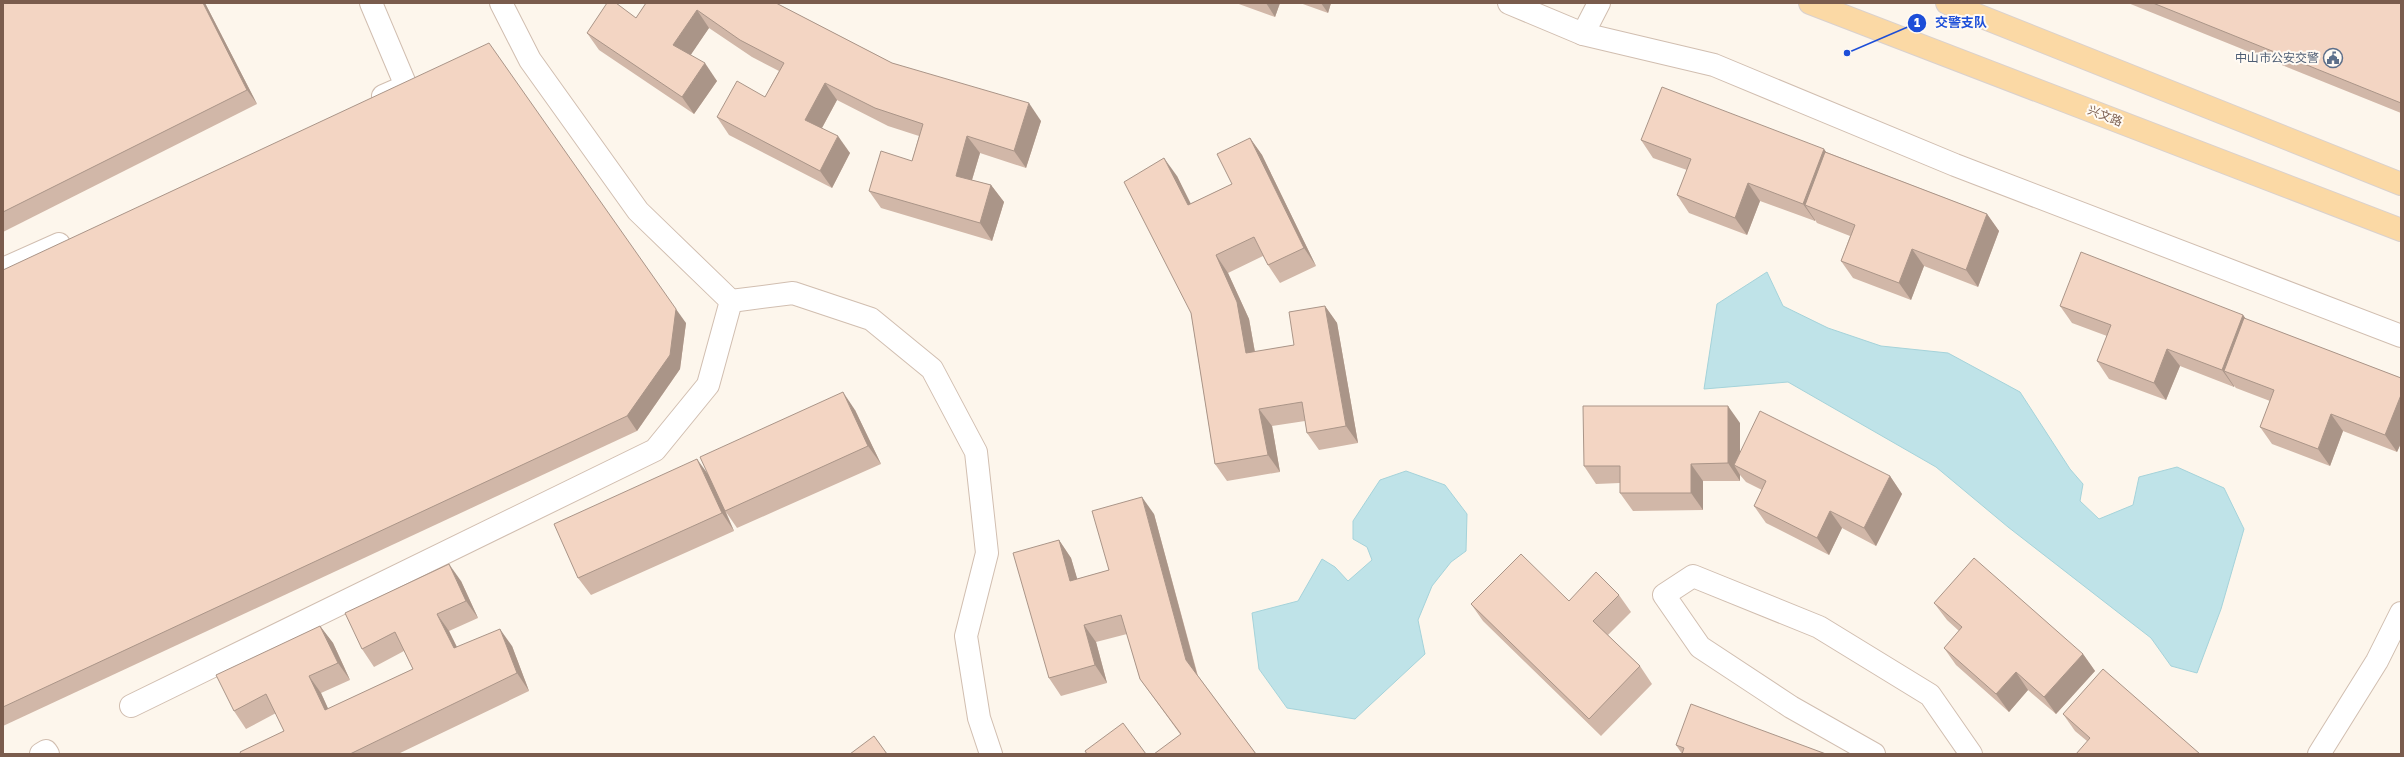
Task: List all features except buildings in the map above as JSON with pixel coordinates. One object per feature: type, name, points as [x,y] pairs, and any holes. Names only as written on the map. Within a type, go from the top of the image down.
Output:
[{"type":"main road","name":"兴文路","points":[[1810,3],[2401,230]]},
{"type":"main road","points":[[1947,3],[2401,184]]},
{"type":"street","points":[[363,105],[406,86],[371,3]]},
{"type":"street","points":[[501,3],[530,60],[638,211],[731,301]]},
{"type":"street","points":[[1583,34],[1599,3]]},
{"type":"street","points":[[1519,5],[1583,34],[1714,65],[1955,166],[2401,336]]},
{"type":"street","points":[[3,269],[75,236]]},
{"type":"street","points":[[731,301],[793,292],[871,319],[932,369],[976,452],[987,553],[966,636],[979,718],[991,754]]},
{"type":"street","points":[[131,706],[654,450],[708,385],[731,301]]},
{"type":"street","points":[[1874,754],[1791,707],[1700,647],[1664,595],[1693,576],[1819,627],[1930,695],[1971,754]]},
{"type":"street","points":[[2320,754],[2377,661],[2401,613]]},
{"type":"street","points":[[41,754],[46,751],[48,754]]},
{"type":"water","points":[[1767,272],[1783,306],[1828,328],[1881,346],[1948,353],[2020,392],[2070,469],[2083,484],[2080,501],[2099,519],[2133,505],[2139,477],[2177,467],[2224,488],[2244,529],[2221,609],[2197,673],[2171,666],[2151,638],[2008,527],[1936,467],[1788,382],[1704,389],[1717,304]]},
{"type":"water","points":[[1406,471],[1445,485],[1467,514],[1466,551],[1451,562],[1432,586],[1418,620],[1425,654],[1355,719],[1287,708],[1259,669],[1252,613],[1298,601],[1322,559],[1335,567],[1348,581],[1372,560],[1367,547],[1353,539],[1353,521],[1380,480]]},
{"type":"place","name":"交警支队","points":[[1847,53]]},
{"type":"place","name":"中山市公安交警","points":[[2333,58]]}]
